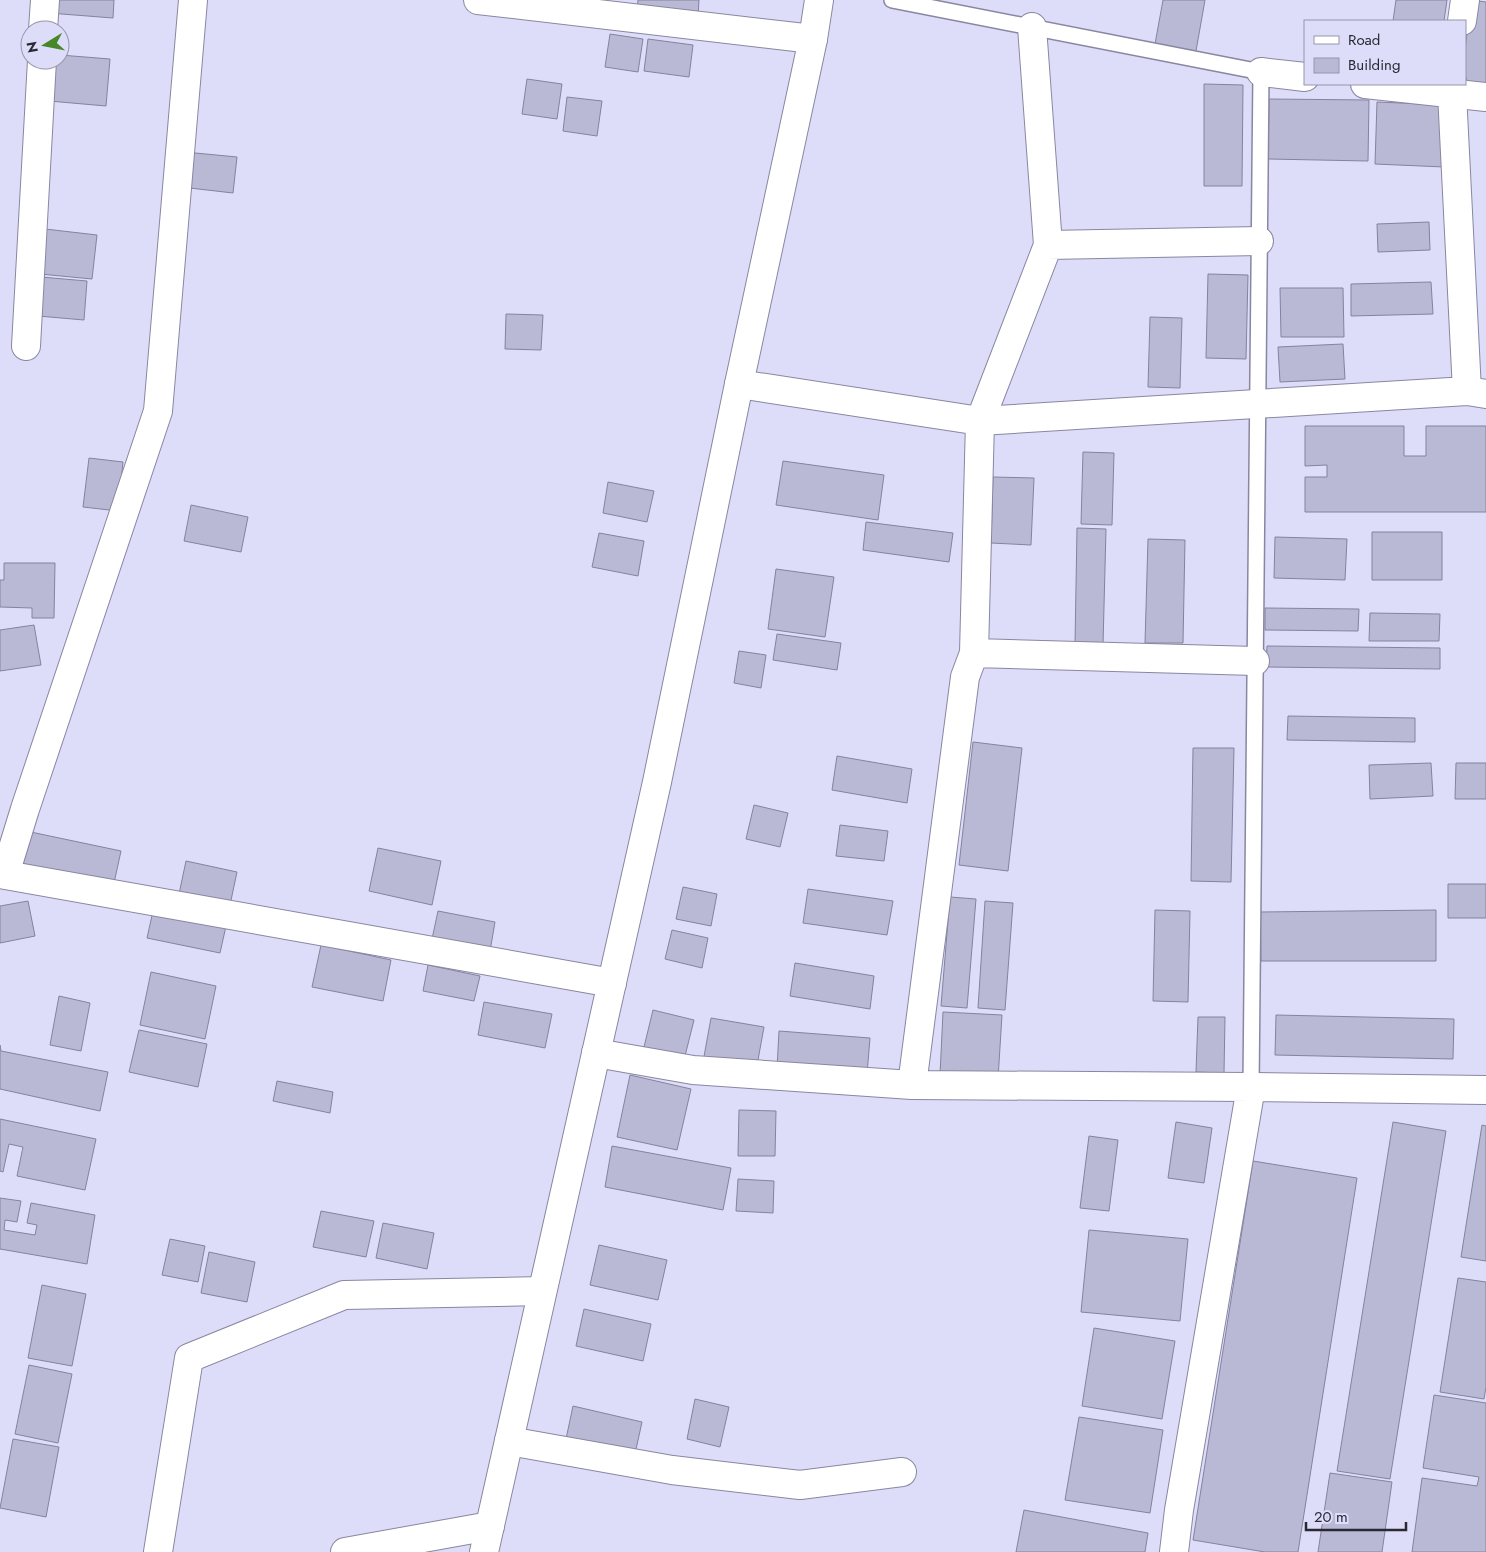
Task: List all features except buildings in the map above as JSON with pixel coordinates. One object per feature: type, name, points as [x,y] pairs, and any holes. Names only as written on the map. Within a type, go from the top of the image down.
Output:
[{"type":"street","points":[[44,20],[45,0]]},
{"type":"street","points":[[193,0],[158,410],[2,874],[612,983]]},
{"type":"street","points":[[478,0],[813,39]]},
{"type":"street","points":[[484,1552],[657,782],[739,384],[813,39],[819,0]]},
{"type":"street","points":[[1462,20],[1465,0]]},
{"type":"street","points":[[912,1085],[965,677],[974,653],[980,422],[1048,245],[1032,28]]},
{"type":"street","points":[[26,346],[41,70]]},
{"type":"street","points":[[1261,72],[1304,77]]},
{"type":"street","points":[[1383,85],[1453,89],[1486,97]]},
{"type":"street","points":[[739,384],[980,422],[1476,393],[1453,89]]},
{"type":"street","points":[[1048,245],[1259,241]]},
{"type":"street","points":[[974,653],[1255,661]]},
{"type":"street","points":[[596,1053],[693,1070],[912,1085],[1486,1090]]},
{"type":"street","points":[[1174,1552],[1179,1510],[1250,1087]]},
{"type":"street","points":[[158,1552],[189,1358],[344,1295],[542,1291]]},
{"type":"street","points":[[509,1441],[672,1470],[800,1486],[902,1472]]},
{"type":"street","points":[[345,1552],[490,1526]]},
{"type":"lane","points":[[892,0],[1261,72],[1250,1087]]}]
